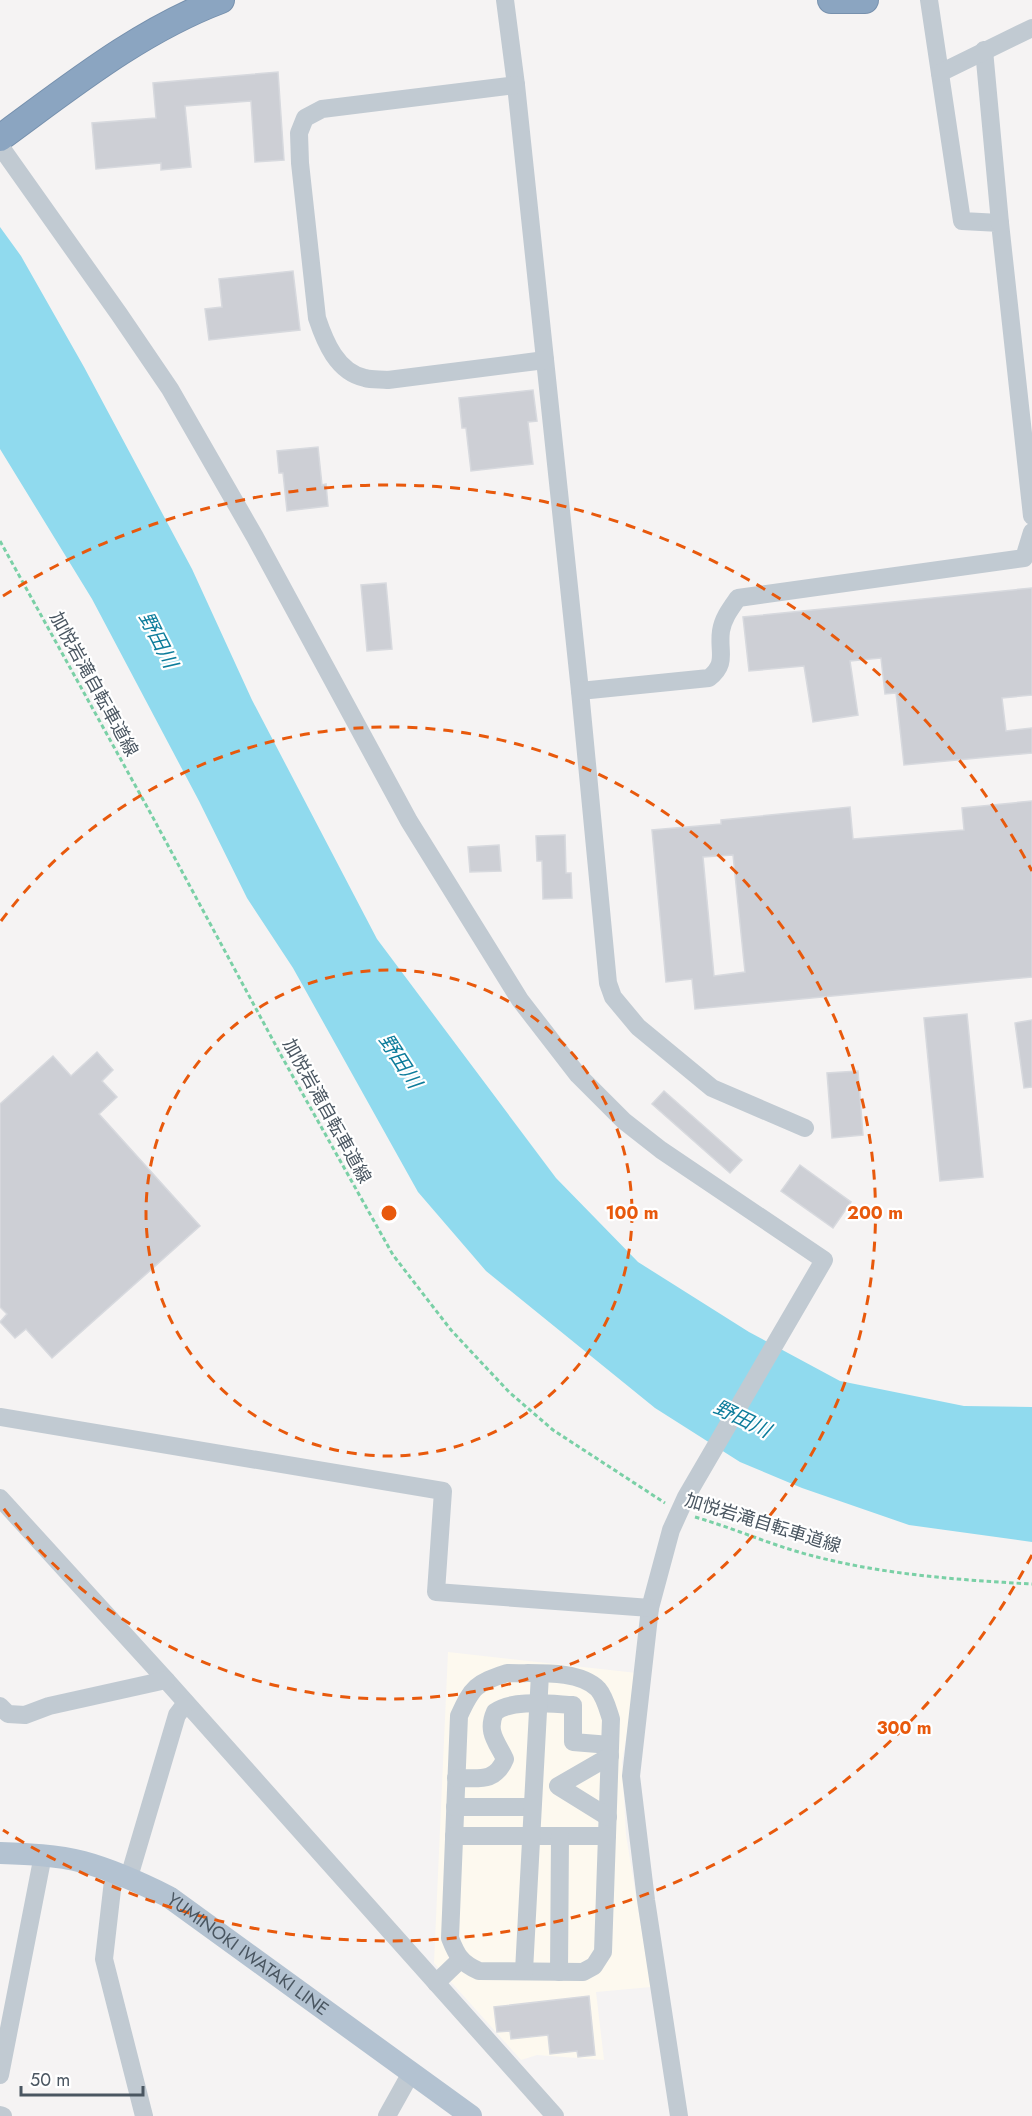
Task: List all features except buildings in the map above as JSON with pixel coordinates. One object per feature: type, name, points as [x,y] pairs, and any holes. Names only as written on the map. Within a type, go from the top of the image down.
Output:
[{"type":"highway","points":[[0,138],[100,64],[154,32],[220,0]]},
{"type":"highway","points":[[831,0],[865,0]]},
{"type":"main road","name":"YUMINOKI IWATAKI LINE","points":[[0,1853],[43,1855],[82,1862],[122,1875],[169,1897],[471,2116]]},
{"type":"street","points":[[505,0],[580,690],[608,983],[613,997],[638,1027],[712,1088],[805,1128]]},
{"type":"street","points":[[929,0],[962,221],[1000,223]]},
{"type":"street","points":[[940,72],[1032,28]]},
{"type":"street","points":[[984,50],[1000,223],[1032,516]]},
{"type":"street","points":[[516,85],[322,109],[305,118],[302,125],[299,133],[300,163],[317,318],[325,340],[347,370],[364,378],[388,380],[545,360]]},
{"type":"street","points":[[0,146],[170,389],[255,537],[409,821],[520,1000],[578,1075],[624,1121],[661,1150],[824,1260],[682,1505],[671,1530],[650,1608],[631,1776],[646,1900],[679,2116]]},
{"type":"street","points":[[580,690],[709,678],[718,671],[721,663],[721,631],[728,611],[738,598],[1024,558],[1032,532]]},
{"type":"street","points":[[0,1417],[443,1491],[436,1592],[650,1608]]},
{"type":"street","points":[[0,1497],[555,2116]]},
{"type":"street","points":[[507,1673],[540,1674],[573,1675],[597,1689],[611,1719],[603,1952],[594,1966],[583,1972],[478,1971],[465,1965],[450,1938],[459,1716],[469,1694],[486,1680],[507,1673]]},
{"type":"street","points":[[524,1971],[540,1674]]},
{"type":"street","points":[[0,1706],[8,1714],[25,1715],[49,1706],[166,1680]]},
{"type":"street","points":[[144,2116],[104,1959],[122,1875],[177,1715],[186,1703]]},
{"type":"street","points":[[456,1778],[485,1778],[496,1774],[505,1759],[493,1739],[490,1728],[495,1712],[508,1706],[573,1705],[573,1742],[610,1750]]},
{"type":"street","points":[[608,1817],[558,1786],[610,1750]]},
{"type":"street","points":[[455,1807],[532,1807]]},
{"type":"street","points":[[454,1836],[607,1836]]},
{"type":"street","points":[[559,1972],[560,1836]]},
{"type":"street","points":[[0,2075],[43,1855]]},
{"type":"street","points":[[436,1983],[461,1959]]},
{"type":"street","points":[[387,2116],[411,2073]]},
{"type":"path","name":"加悦岩滝自転車道線","points":[[0,541],[393,1256],[452,1330],[510,1392],[553,1430],[682,1505],[817,1557],[932,1578],[1032,1584]]},
{"type":"shaded area","points":[[448,1652],[637,1673],[622,1762],[626,1835],[651,1987],[596,1992],[604,2060],[537,2055],[521,2060],[434,1963]]},
{"type":"water","name":"野田川","points":[[0,227],[21,256],[84,367],[192,569],[252,700],[377,939],[556,1178],[638,1262],[749,1332],[840,1381],[964,1406],[1032,1407],[1032,1542],[909,1525],[802,1488],[740,1462],[655,1408],[486,1271],[418,1192],[293,968],[247,898],[199,801],[92,599],[0,449]]}]
